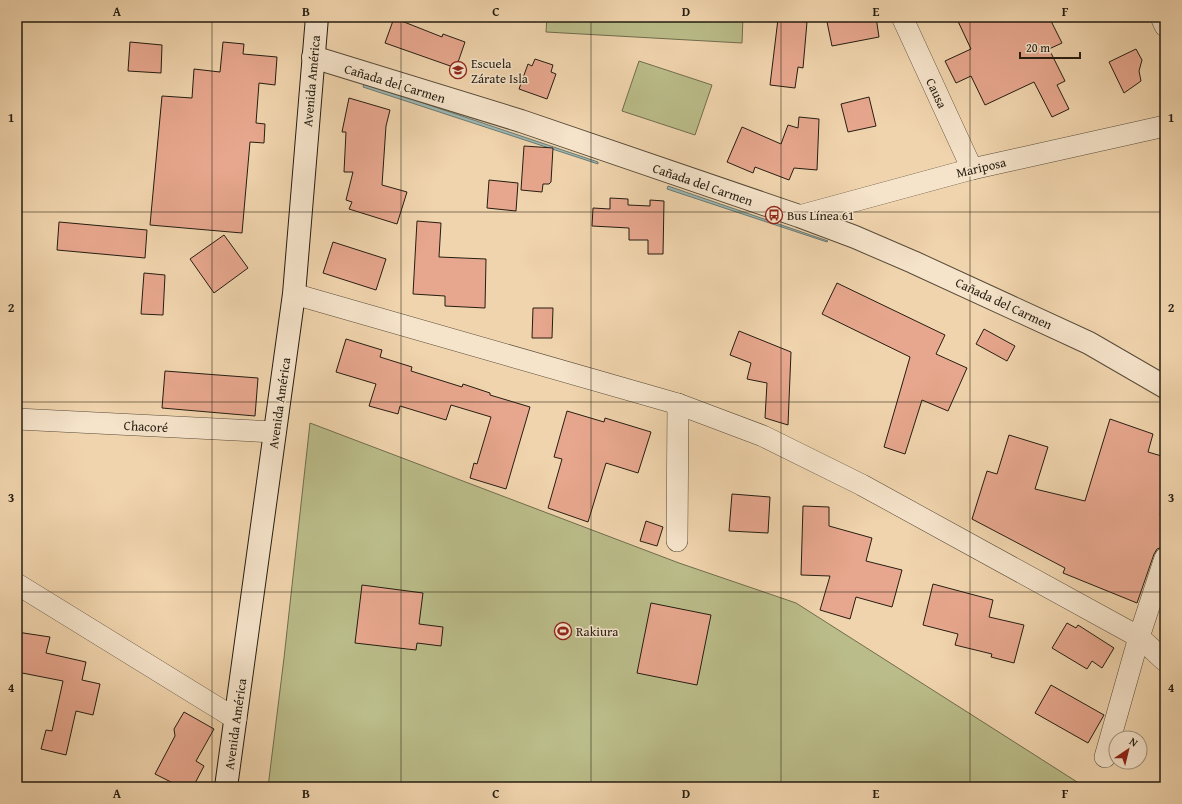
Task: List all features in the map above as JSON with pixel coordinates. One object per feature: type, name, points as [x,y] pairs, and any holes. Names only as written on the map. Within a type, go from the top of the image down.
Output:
[{"type":"street","name":"Avenida América","points":[[226,787],[294,294],[317,17]]},
{"type":"street","name":"Causa","points":[[902,17],[972,169]]},
{"type":"street","points":[[1161,17],[1165,26]]},
{"type":"street","name":"Cañada del Carmen","points":[[313,57],[521,121],[799,216],[891,253],[993,298],[1089,343],[1165,387]]},
{"type":"street","name":"Mariposa","points":[[799,216],[972,169],[1165,126]]},
{"type":"street","points":[[294,294],[678,404],[763,436],[862,485],[1139,637],[1165,661]]},
{"type":"street","points":[[677,541],[678,404]]},
{"type":"street","name":"Chacoré","points":[[17,419],[275,432]]},
{"type":"street","points":[[1105,757],[1139,637],[1165,558]]},
{"type":"street","points":[[17,584],[236,719]]},
{"type":"green space","points":[[547,17],[743,17],[742,43],[546,32]]},
{"type":"green space","points":[[639,61],[712,85],[695,135],[622,111]]},
{"type":"green space","name":"Rakiura","points":[[310,423],[679,563],[796,603],[1085,787],[268,787]]},
{"type":"water","points":[[364,83],[598,162],[598,164],[363,87]]},
{"type":"water","points":[[668,186],[828,241],[827,242],[667,189]]},
{"type":"building","points":[[826,17],[876,17],[879,37],[832,46]]},
{"type":"building","points":[[956,17],[1049,17],[1062,43],[1049,49],[1065,81],[1057,85],[1069,109],[1052,117],[1034,82],[985,105],[971,76],[956,83],[945,61],[971,49]]},
{"type":"building","points":[[394,18],[442,37],[443,34],[465,42],[456,68],[385,43]]},
{"type":"building","points":[[778,19],[807,22],[803,68],[798,67],[795,88],[770,85]]},
{"type":"building","points":[[130,42],[162,45],[161,73],[128,71]]},
{"type":"building","points":[[223,42],[244,44],[243,54],[277,57],[275,85],[259,83],[256,123],[265,124],[264,143],[250,142],[242,233],[150,225],[162,96],[192,98],[194,69],[220,72]]},
{"type":"building","points":[[1136,49],[1142,60],[1139,71],[1141,81],[1124,93],[1109,62]]},
{"type":"building","points":[[535,59],[553,65],[551,72],[556,74],[547,99],[519,89],[528,64],[532,66]]},
{"type":"building","points":[[869,97],[876,126],[848,132],[841,104]]},
{"type":"building","points":[[349,98],[390,110],[386,126],[382,185],[407,192],[397,224],[349,209],[352,202],[346,200],[353,172],[344,172],[346,132],[342,132]]},
{"type":"building","points":[[799,117],[819,119],[817,170],[794,168],[789,180],[755,167],[753,173],[727,162],[742,127],[781,144],[788,125],[798,128]]},
{"type":"building","points":[[524,146],[553,148],[551,182],[549,184],[543,184],[542,192],[521,190]]},
{"type":"building","points":[[489,180],[518,183],[516,211],[487,208]]},
{"type":"building","points":[[610,198],[628,199],[628,205],[650,206],[650,200],[664,201],[663,254],[648,254],[648,240],[629,240],[629,228],[592,226],[593,208],[610,209]]},
{"type":"building","points":[[417,221],[441,223],[439,257],[486,259],[485,308],[445,306],[445,296],[413,294]]},
{"type":"building","points":[[59,222],[147,230],[145,258],[57,250]]},
{"type":"building","points":[[224,235],[248,268],[214,293],[190,259]]},
{"type":"building","points":[[333,242],[386,259],[376,290],[323,273]]},
{"type":"building","points":[[144,273],[165,275],[163,315],[141,314]]},
{"type":"building","points":[[837,283],[945,335],[936,354],[967,368],[948,411],[922,400],[905,454],[884,447],[910,357],[822,314]]},
{"type":"building","points":[[533,308],[553,308],[552,338],[532,338]]},
{"type":"building","points":[[984,329],[1015,346],[1007,361],[976,344]]},
{"type":"building","points":[[739,331],[791,352],[788,425],[765,418],[767,383],[747,379],[751,363],[730,355]]},
{"type":"building","points":[[346,339],[382,350],[380,357],[412,367],[411,371],[462,387],[463,384],[490,393],[490,395],[530,407],[506,489],[470,478],[474,463],[477,464],[491,417],[451,405],[446,420],[400,406],[398,414],[369,406],[376,384],[336,372]]},
{"type":"building","points":[[165,371],[258,378],[255,416],[162,408]]},
{"type":"building","points":[[567,411],[604,422],[605,418],[651,432],[638,473],[606,463],[588,522],[548,508],[562,459],[554,457]]},
{"type":"building","points":[[1110,419],[1153,434],[1148,452],[1165,457],[1165,498],[1160,515],[1165,517],[1165,546],[1157,549],[1154,554],[1137,603],[1063,573],[1065,568],[972,519],[987,471],[997,474],[1009,435],[1048,447],[1035,489],[1085,501]]},
{"type":"building","points":[[732,494],[770,497],[768,533],[729,531]]},
{"type":"building","points":[[803,506],[829,507],[829,526],[872,538],[866,561],[902,570],[892,607],[856,597],[850,619],[820,610],[830,576],[801,575]]},
{"type":"building","points":[[646,521],[663,527],[657,546],[640,541]]},
{"type":"building","points":[[933,584],[993,600],[989,617],[1024,625],[1014,663],[991,657],[992,654],[955,645],[958,634],[923,625]]},
{"type":"building","points":[[362,585],[423,593],[419,624],[443,627],[441,646],[417,643],[416,650],[355,643]]},
{"type":"building","points":[[651,603],[711,615],[697,685],[637,673]]},
{"type":"building","points":[[1067,623],[1076,628],[1078,625],[1114,648],[1102,668],[1092,661],[1087,669],[1052,648]]},
{"type":"building","points":[[17,632],[50,637],[46,653],[86,662],[82,680],[100,684],[93,715],[76,711],[66,755],[41,749],[46,730],[52,731],[63,681],[17,672]]},
{"type":"building","points":[[1051,685],[1104,715],[1088,743],[1035,713]]},
{"type":"building","points":[[184,712],[214,729],[196,761],[204,766],[193,787],[181,787],[155,774],[175,736],[174,729]]},
{"type":"place","name":"Escuela Zárate Isla","points":[[458,70]]},
{"type":"place","name":"Bus Línea 61","points":[[774,215]]},
{"type":"place","name":"Rakiura","points":[[563,631]]}]
